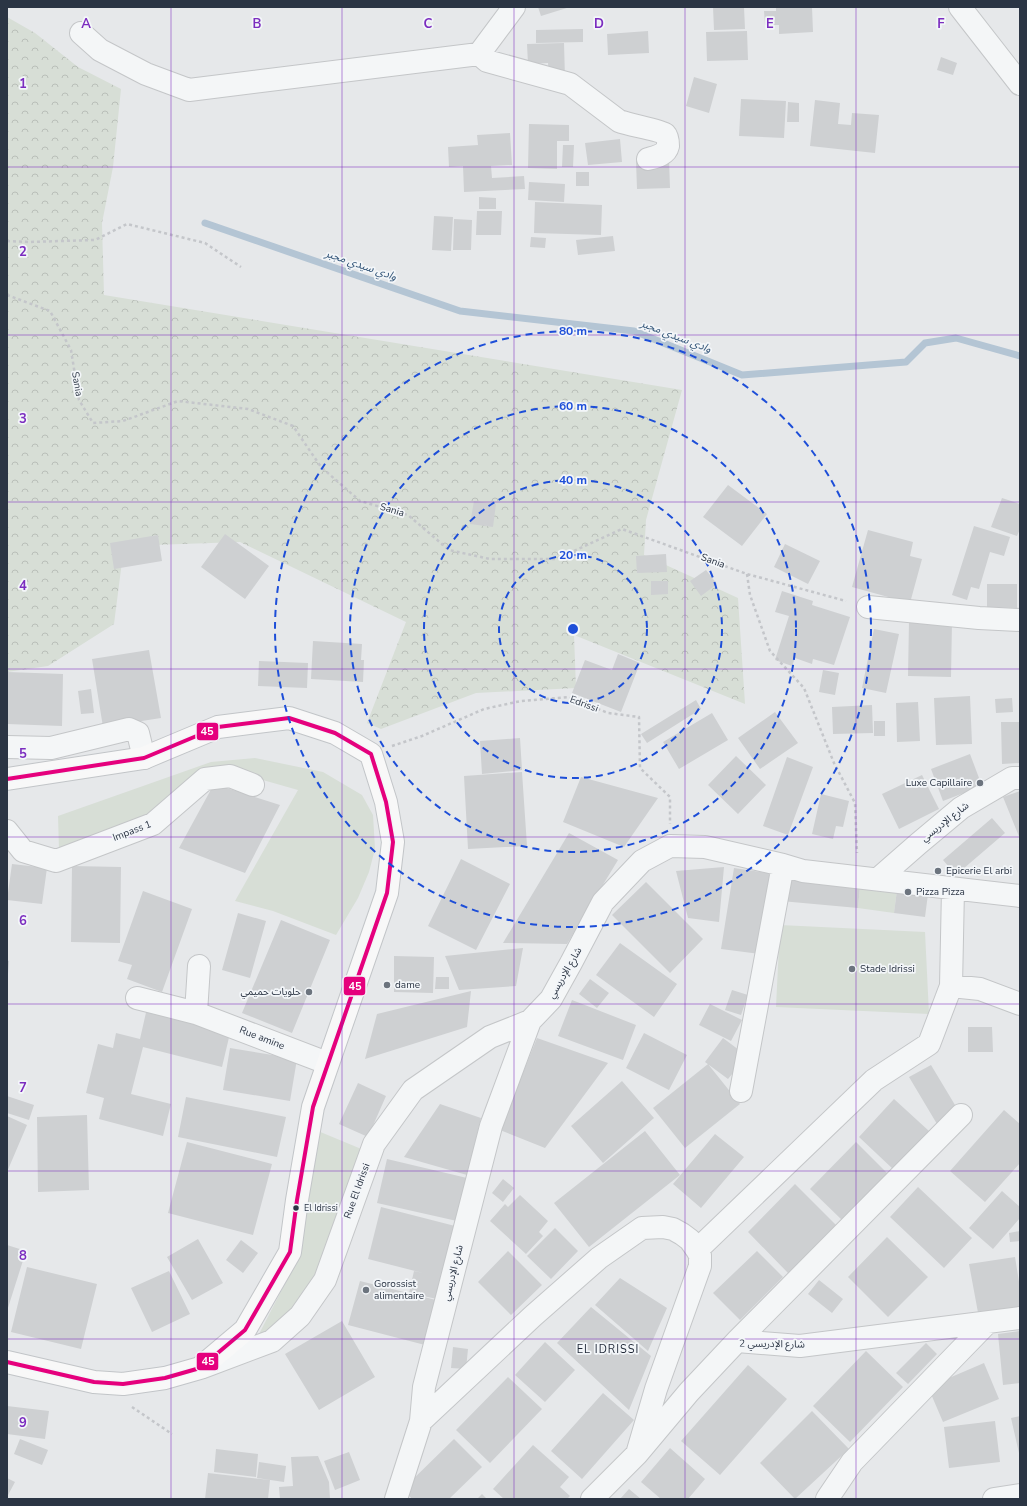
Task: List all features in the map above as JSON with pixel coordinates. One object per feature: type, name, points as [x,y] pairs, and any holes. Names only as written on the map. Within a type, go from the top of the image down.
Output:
[{"type":"main road","points":[[7,779],[144,758],[218,727],[289,718],[335,733],[371,754],[386,802],[393,842],[387,893],[312,1107],[290,1252],[246,1330],[200,1368],[165,1378],[123,1384],[94,1382],[7,1362]]},
{"type":"street","points":[[81,33],[100,50],[107,54],[146,74],[189,90],[479,54],[514,7]]},
{"type":"street","points":[[960,7],[1020,84]]},
{"type":"street","points":[[479,54],[487,61],[570,84],[619,121],[629,125],[661,132],[666,135],[668,148],[661,155],[648,159]]},
{"type":"street","points":[[868,607],[979,618],[1020,620]]},
{"type":"street","points":[[7,747],[51,748],[129,729],[138,734],[144,758]]},
{"type":"street","name":"Impass 1","points":[[7,831],[23,851],[56,861],[153,824],[205,779],[230,776],[253,785]]},
{"type":"street","name":"شارع الإدريسي","points":[[868,878],[918,844],[962,808],[1012,778],[1020,778]]},
{"type":"street","name":"شارع الإدريسي","points":[[396,1499],[422,1421],[424,1387],[491,1126],[530,1021],[551,999],[603,902],[642,861],[670,846],[705,847],[803,871],[1020,896]]},
{"type":"street","points":[[741,1091],[783,865]]},
{"type":"street","points":[[637,1454],[656,1390],[698,1272],[700,1261],[698,1250],[874,1080],[929,1044],[950,986],[953,889]]},
{"type":"street","points":[[196,1013],[199,966]]},
{"type":"street","points":[[950,986],[980,989],[1020,1004]]},
{"type":"street","name":"Rue amine","points":[[137,998],[196,1013],[328,1062]]},
{"type":"street","name":"Rue El Idrissi","points":[[200,1368],[272,1341],[300,1316],[325,1280],[374,1144],[413,1090],[490,1037],[530,1021]]},
{"type":"street","points":[[737,1341],[961,1115]]},
{"type":"street","name":"شارع الإدريسي","points":[[422,1421],[533,1316],[600,1258],[642,1228],[663,1227],[673,1229],[690,1240],[698,1250]]},
{"type":"street","name":"شارع الإدريسي 2","points":[[592,1499],[637,1454],[689,1392],[737,1341],[800,1346],[1020,1318]]},
{"type":"street","points":[[827,1499],[852,1462],[987,1323]]},
{"type":"street","points":[[994,1499],[1020,1495]]},
{"type":"path","points":[[7,241],[29,242],[95,240],[127,224],[205,244],[241,267]]},
{"type":"path","name":"Sania","points":[[7,295],[50,311],[71,350],[79,400],[93,423],[123,421],[178,401],[248,409],[293,426],[321,467],[360,501],[408,515],[449,550],[490,559],[556,559],[622,529],[747,574],[868,607]]},
{"type":"path","points":[[747,574],[750,595],[770,651],[804,688],[834,763],[854,803],[868,878]]},
{"type":"path","name":"Edrissi","points":[[371,754],[422,736],[484,709],[521,701],[569,697],[608,713],[639,717],[640,768],[670,797],[670,846]]},
{"type":"green space","points":[[7,17],[35,33],[78,67],[121,89],[113,167],[102,223],[104,295],[682,390],[646,520],[644,555],[738,598],[745,704],[574,635],[576,688],[476,693],[381,729],[367,723],[406,622],[240,542],[124,546],[114,624],[48,666],[7,672]]},
{"type":"green space","points":[[255,758],[323,772],[362,795],[373,815],[375,849],[369,872],[358,898],[336,935],[273,911],[235,901],[298,790],[227,770],[145,818],[59,850],[58,816],[211,762]]},
{"type":"green space","points":[[860,886],[897,890],[894,913],[858,908]]},
{"type":"green space","name":"Stade Idrissi","points":[[780,925],[925,932],[929,1014],[776,1007]]},
{"type":"green space","points":[[318,1131],[371,1153],[300,1316],[258,1336],[292,1270]]},
{"type":"building","points":[[538,7],[570,7],[541,16]]},
{"type":"building","points":[[713,7],[744,7],[745,29],[714,30]]},
{"type":"building","points":[[776,7],[812,7],[813,32],[779,34],[779,25],[765,25],[764,11],[776,11]]},
{"type":"building","points":[[583,29],[583,42],[536,43],[536,30]]},
{"type":"building","points":[[648,31],[649,53],[608,55],[607,34]]},
{"type":"building","points":[[747,31],[748,60],[707,61],[706,32]]},
{"type":"building","points":[[564,43],[565,78],[549,79],[548,63],[528,64],[527,44]]},
{"type":"building","points":[[941,57],[957,63],[953,75],[937,70]]},
{"type":"building","points":[[694,77],[717,84],[709,113],[686,106]]},
{"type":"building","points":[[741,99],[786,101],[784,138],[739,136]]},
{"type":"building","points":[[815,100],[840,103],[838,124],[851,125],[852,113],[879,115],[875,153],[810,146]]},
{"type":"building","points":[[788,102],[799,103],[799,122],[787,122]]},
{"type":"building","points":[[529,124],[569,125],[569,141],[557,141],[557,169],[528,168]]},
{"type":"building","points":[[510,133],[512,165],[491,166],[492,178],[524,176],[525,189],[464,192],[463,166],[449,167],[448,147],[478,145],[477,135]]},
{"type":"building","points":[[620,139],[622,162],[588,165],[585,143]]},
{"type":"building","points":[[563,145],[574,145],[573,167],[562,167]]},
{"type":"building","points":[[669,159],[670,188],[637,189],[636,161]]},
{"type":"building","points":[[576,172],[589,172],[589,186],[576,186]]},
{"type":"building","points":[[529,182],[565,184],[564,202],[528,200]]},
{"type":"building","points":[[479,197],[496,198],[496,209],[479,209]]},
{"type":"building","points":[[535,202],[602,205],[601,235],[534,233]]},
{"type":"building","points":[[477,211],[502,211],[501,235],[476,235]]},
{"type":"building","points":[[434,216],[453,217],[451,251],[432,250]]},
{"type":"building","points":[[454,219],[472,220],[471,250],[453,250]]},
{"type":"building","points":[[613,236],[615,251],[578,255],[576,240]]},
{"type":"building","points":[[531,237],[546,238],[545,248],[530,247]]},
{"type":"building","points":[[728,485],[767,514],[742,546],[703,517]]},
{"type":"building","points":[[1002,498],[1020,504],[1020,529],[1017,536],[991,527]]},
{"type":"building","points":[[474,501],[496,504],[493,527],[470,524]]},
{"type":"building","points":[[974,526],[1010,537],[1004,556],[990,552],[979,589],[971,587],[967,600],[952,595]]},
{"type":"building","points":[[868,530],[913,542],[910,556],[922,559],[910,603],[852,587]]},
{"type":"building","points":[[225,534],[269,566],[245,599],[201,567]]},
{"type":"building","points":[[158,535],[162,561],[114,569],[110,543]]},
{"type":"building","points":[[785,544],[820,561],[808,584],[774,567]]},
{"type":"building","points":[[666,554],[667,572],[637,573],[636,556]]},
{"type":"building","points":[[706,570],[717,584],[701,596],[690,581]]},
{"type":"building","points":[[651,581],[668,581],[668,594],[651,595]]},
{"type":"building","points":[[987,584],[1017,584],[1017,608],[987,607]]},
{"type":"building","points":[[782,591],[813,601],[812,605],[850,617],[834,665],[813,659],[812,664],[795,658],[792,666],[775,660],[789,616],[775,612]]},
{"type":"building","points":[[909,621],[952,622],[951,677],[908,676]]},
{"type":"building","points":[[874,629],[899,634],[886,693],[862,688]]},
{"type":"building","points":[[313,641],[362,644],[361,660],[364,660],[363,682],[311,679]]},
{"type":"building","points":[[149,650],[161,718],[103,727],[92,659]]},
{"type":"building","points":[[618,654],[640,663],[621,712],[572,693],[585,660],[612,670]]},
{"type":"building","points":[[259,661],[308,663],[307,688],[258,686]]},
{"type":"building","points":[[823,670],[839,673],[835,695],[819,692]]},
{"type":"building","points":[[7,672],[63,674],[62,726],[7,724]]},
{"type":"building","points":[[91,689],[94,713],[81,714],[78,691]]},
{"type":"building","points":[[970,696],[972,744],[936,745],[934,698]]},
{"type":"building","points":[[1012,698],[1013,712],[996,713],[995,699]]},
{"type":"building","points":[[696,700],[701,709],[647,743],[641,734]]},
{"type":"building","points":[[918,702],[920,741],[897,742],[896,703]]},
{"type":"building","points":[[872,705],[873,733],[833,734],[832,707]]},
{"type":"building","points":[[775,712],[798,743],[760,769],[738,738]]},
{"type":"building","points":[[712,713],[728,740],[679,769],[663,742]]},
{"type":"building","points":[[874,721],[885,721],[885,736],[874,736]]},
{"type":"building","points":[[1001,722],[1020,722],[1020,763],[1002,764]]},
{"type":"building","points":[[520,738],[522,770],[482,774],[480,741]]},
{"type":"building","points":[[970,754],[982,786],[943,801],[931,769]]},
{"type":"building","points":[[736,756],[766,785],[738,814],[708,785]]},
{"type":"building","points":[[787,757],[813,767],[788,835],[763,826]]},
{"type":"building","points":[[522,772],[527,846],[468,849],[464,776]]},
{"type":"building","points":[[922,775],[939,809],[899,829],[882,794]]},
{"type":"building","points":[[581,777],[658,798],[624,847],[563,822]]},
{"type":"building","points":[[214,784],[280,805],[245,873],[179,848]]},
{"type":"building","points":[[1020,791],[1020,839],[1003,797]]},
{"type":"building","points":[[821,794],[849,801],[843,827],[836,826],[833,839],[812,834]]},
{"type":"building","points":[[992,818],[1005,833],[956,875],[943,860]]},
{"type":"building","points":[[569,833],[618,860],[567,944],[503,943]]},
{"type":"building","points":[[461,859],[510,884],[476,950],[428,926]]},
{"type":"building","points":[[12,864],[47,868],[42,904],[7,900]]},
{"type":"building","points":[[72,866],[121,867],[120,943],[71,942]]},
{"type":"building","points":[[724,867],[719,922],[688,918],[676,871]]},
{"type":"building","points":[[734,868],[773,874],[760,954],[721,949]]},
{"type":"building","points":[[783,879],[860,886],[858,908],[781,901]]},
{"type":"building","points":[[646,882],[703,939],[670,973],[612,915]]},
{"type":"building","points":[[897,890],[928,894],[925,917],[894,913]]},
{"type":"building","points":[[143,891],[192,909],[162,992],[127,979],[132,965],[118,961]]},
{"type":"building","points":[[238,913],[266,921],[250,978],[222,970]]},
{"type":"building","points":[[281,920],[330,940],[292,1033],[242,1013]]},
{"type":"building","points":[[620,943],[677,984],[654,1017],[596,975]]},
{"type":"building","points":[[523,948],[516,986],[459,990],[445,956]]},
{"type":"building","points":[[394,956],[434,957],[433,993],[394,992]]},
{"type":"building","points":[[7,960],[9,961],[8,974],[7,974]]},
{"type":"building","points":[[436,977],[449,977],[449,989],[435,989]]},
{"type":"building","points":[[590,979],[609,993],[597,1008],[579,994]]},
{"type":"building","points":[[732,990],[748,995],[741,1015],[725,1010]]},
{"type":"building","points":[[471,991],[467,1027],[365,1059],[377,1014]]},
{"type":"building","points":[[572,1000],[636,1025],[623,1060],[558,1036]]},
{"type":"building","points":[[710,1004],[742,1020],[731,1041],[699,1025]]},
{"type":"building","points":[[147,1008],[231,1029],[222,1067],[143,1047],[131,1094],[171,1104],[163,1136],[99,1119],[104,1098],[86,1093],[98,1044],[113,1048],[116,1033],[140,1039]]},
{"type":"building","points":[[968,1027],[992,1027],[993,1052],[968,1052]]},
{"type":"building","points":[[644,1033],[687,1055],[669,1090],[626,1068]]},
{"type":"building","points":[[537,1038],[608,1063],[545,1148],[500,1130]]},
{"type":"building","points":[[723,1038],[747,1056],[728,1079],[705,1062]]},
{"type":"building","points":[[230,1048],[297,1059],[290,1101],[223,1090]]},
{"type":"building","points":[[708,1064],[740,1104],[685,1148],[653,1108]]},
{"type":"building","points":[[931,1065],[958,1110],[937,1124],[909,1077]]},
{"type":"building","points":[[622,1081],[654,1118],[603,1163],[571,1126]]},
{"type":"building","points":[[358,1083],[386,1096],[368,1137],[339,1124]]},
{"type":"building","points":[[7,1096],[34,1105],[29,1120],[7,1113]]},
{"type":"building","points":[[186,1097],[286,1117],[277,1157],[178,1137]]},
{"type":"building","points":[[894,1099],[929,1131],[894,1170],[859,1137]]},
{"type":"building","points":[[440,1104],[481,1118],[467,1175],[404,1157]]},
{"type":"building","points":[[1004,1110],[1020,1124],[1020,1163],[985,1202],[950,1171]]},
{"type":"building","points":[[87,1115],[89,1190],[38,1192],[37,1117]]},
{"type":"building","points":[[7,1116],[27,1125],[7,1172]]},
{"type":"building","points":[[645,1131],[680,1175],[589,1247],[554,1203]]},
{"type":"building","points":[[715,1134],[744,1157],[701,1208],[673,1184]]},
{"type":"building","points":[[187,1142],[272,1164],[253,1235],[168,1213]]},
{"type":"building","points":[[856,1142],[888,1174],[843,1221],[810,1189]]},
{"type":"building","points":[[387,1159],[467,1178],[457,1221],[377,1203]]},
{"type":"building","points":[[503,1179],[514,1188],[503,1202],[492,1193]]},
{"type":"building","points":[[795,1184],[836,1225],[788,1273],[748,1232]]},
{"type":"building","points":[[918,1187],[972,1238],[944,1268],[890,1217]]},
{"type":"building","points":[[1002,1191],[1020,1207],[1020,1218],[993,1249],[969,1228]]},
{"type":"building","points":[[520,1195],[548,1221],[539,1232],[543,1236],[526,1254],[490,1221],[505,1204],[508,1207]]},
{"type":"building","points":[[381,1207],[455,1226],[437,1299],[409,1293],[414,1271],[423,1273],[368,1259]]},
{"type":"building","points":[[555,1228],[578,1251],[551,1279],[527,1256]]},
{"type":"building","points":[[1020,1231],[1020,1241],[1010,1242],[1009,1233]]},
{"type":"building","points":[[887,1237],[928,1277],[888,1317],[848,1277]]},
{"type":"building","points":[[198,1239],[223,1283],[192,1300],[167,1257]]},
{"type":"building","points":[[241,1240],[258,1253],[243,1273],[226,1260]]},
{"type":"building","points":[[7,1245],[26,1251],[7,1311]]},
{"type":"building","points":[[508,1251],[542,1285],[511,1315],[478,1282]]},
{"type":"building","points":[[757,1251],[783,1277],[740,1320],[713,1293]]},
{"type":"building","points":[[1015,1257],[1020,1288],[1020,1312],[979,1318],[969,1264]]},
{"type":"building","points":[[27,1267],[97,1284],[81,1349],[11,1332]]},
{"type":"building","points":[[169,1271],[190,1314],[152,1332],[131,1288]]},
{"type":"building","points":[[620,1278],[667,1308],[648,1351],[595,1305]]},
{"type":"building","points":[[819,1280],[843,1299],[832,1313],[808,1294]]},
{"type":"building","points":[[360,1281],[436,1300],[425,1345],[348,1325]]},
{"type":"building","points":[[591,1307],[651,1356],[629,1410],[557,1343]]},
{"type":"building","points":[[342,1321],[375,1377],[319,1410],[285,1354]]},
{"type":"building","points":[[1020,1331],[1020,1383],[1003,1385],[998,1334]]},
{"type":"building","points":[[545,1342],[575,1370],[545,1402],[515,1375]]},
{"type":"building","points":[[926,1343],[937,1354],[908,1384],[896,1373]]},
{"type":"building","points":[[453,1347],[468,1349],[466,1369],[451,1368]]},
{"type":"building","points":[[866,1351],[903,1387],[850,1442],[813,1406]]},
{"type":"building","points":[[984,1363],[999,1399],[943,1422],[928,1387]]},
{"type":"building","points":[[748,1365],[787,1399],[720,1475],[681,1441]]},
{"type":"building","points":[[508,1377],[542,1409],[490,1463],[456,1430]]},
{"type":"building","points":[[603,1393],[634,1420],[582,1479],[551,1451]]},
{"type":"building","points":[[7,1406],[49,1411],[45,1439],[7,1434]]},
{"type":"building","points":[[812,1411],[849,1449],[795,1499],[760,1463]]},
{"type":"building","points":[[1020,1416],[1020,1453],[1019,1453],[1011,1418]]},
{"type":"building","points":[[995,1421],[1000,1462],[949,1468],[944,1427]]},
{"type":"building","points":[[20,1439],[48,1450],[42,1465],[14,1454]]},
{"type":"building","points":[[454,1439],[482,1467],[449,1499],[412,1499],[403,1489]]},
{"type":"building","points":[[533,1445],[569,1477],[560,1487],[570,1496],[567,1499],[504,1499],[493,1489]]},
{"type":"building","points":[[670,1448],[705,1479],[688,1499],[661,1499],[641,1482]]},
{"type":"building","points":[[216,1449],[258,1454],[256,1477],[214,1472]]},
{"type":"building","points":[[349,1452],[360,1480],[335,1490],[324,1461]]},
{"type":"building","points":[[318,1456],[329,1482],[330,1499],[280,1499],[279,1487],[293,1486],[291,1457]]},
{"type":"building","points":[[259,1462],[286,1466],[284,1482],[257,1478]]},
{"type":"building","points":[[208,1473],[270,1480],[268,1499],[205,1499]]},
{"type":"building","points":[[7,1478],[15,1482],[7,1497]]},
{"type":"building","points":[[629,1489],[641,1499],[620,1499]]},
{"type":"building","points":[[482,1494],[487,1499],[477,1499]]},
{"type":"waterway","name":"وادي سيدي مجبر","points":[[205,223],[460,311],[634,331],[742,375],[906,362],[925,343],[956,338],[1020,356]]},
{"type":"transit line","name":"45","points":[[7,779],[144,758],[218,727],[289,718],[335,733],[371,754],[386,802],[393,842],[387,893],[313,1107],[297,1200],[290,1252],[245,1330],[200,1368],[165,1378],[123,1384],[94,1382],[7,1362]]},
{"type":"place","name":"Luxe Capillaire","points":[[980,783]]},
{"type":"place","name":"Epicerie El arbi","points":[[938,871]]},
{"type":"place","name":"Pizza Pizza","points":[[908,892]]},
{"type":"place","name":"Stade Idrissi","points":[[852,969]]},
{"type":"place","name":"dame","points":[[387,985]]},
{"type":"place","name":"حلويات حميمي","points":[[309,992]]},
{"type":"place","name":"El Idrissi","points":[[296,1208]]},
{"type":"place","name":"Gorossist alimentaire","points":[[366,1290]]},
{"type":"district","name":"EL IDRISSI","points":[[608,1349]]}]
